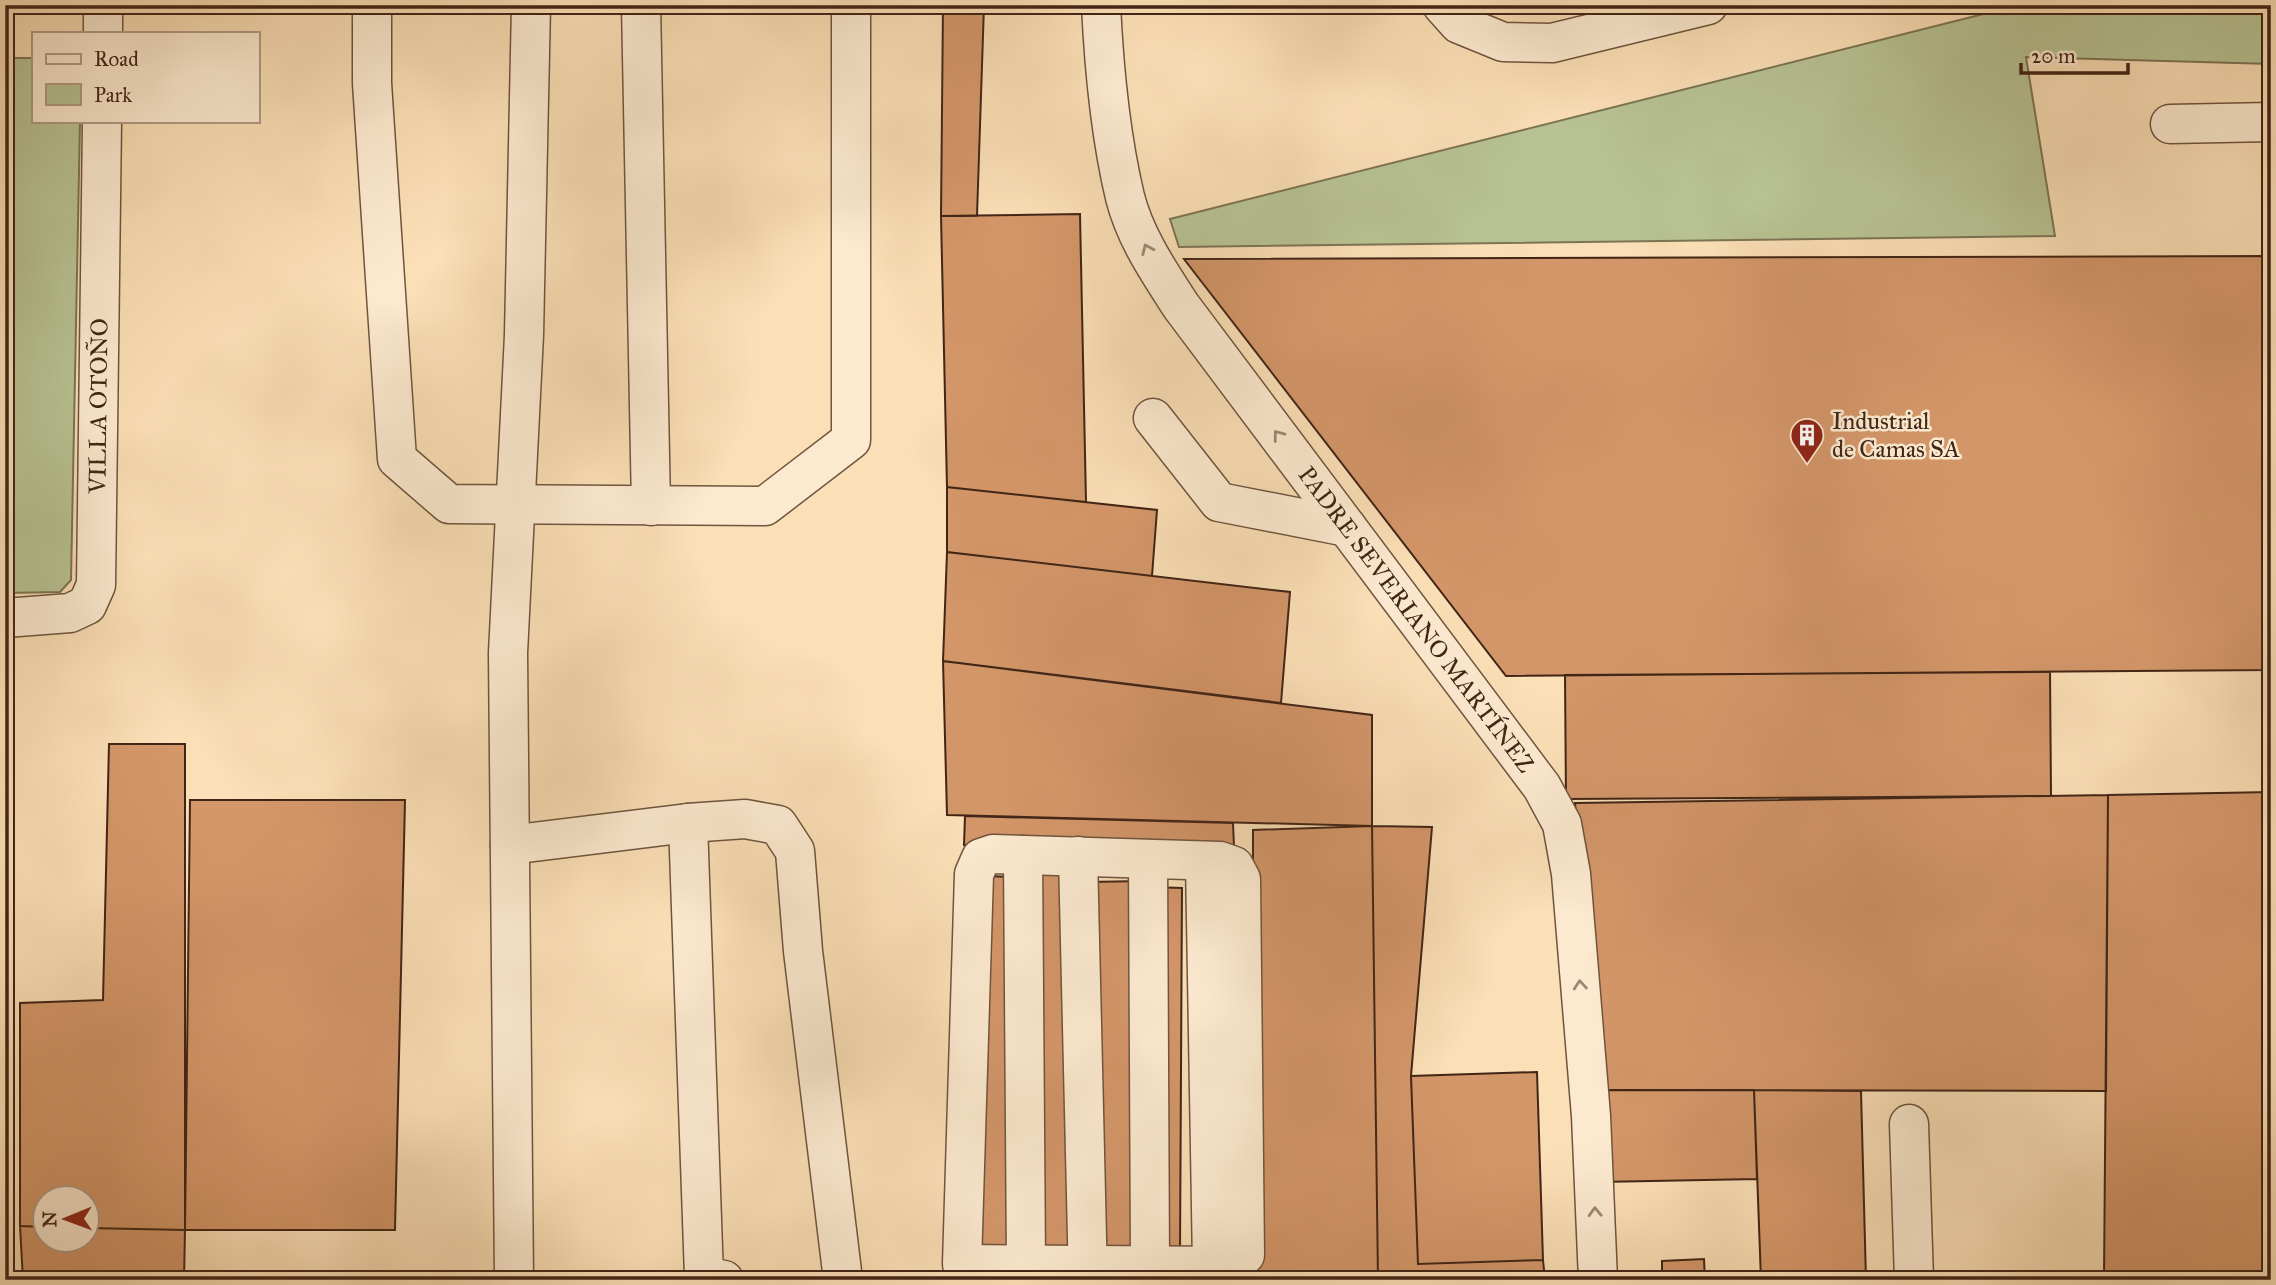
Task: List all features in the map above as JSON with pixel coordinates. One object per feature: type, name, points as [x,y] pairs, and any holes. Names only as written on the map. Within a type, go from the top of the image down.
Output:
[{"type":"street","points":[[103,5],[103,32]]},
{"type":"street","points":[[372,5],[372,83],[397,459],[449,504],[516,506],[765,506],[851,440],[851,5]]},
{"type":"street","points":[[514,1280],[508,653],[524,335],[531,5]]},
{"type":"street","points":[[641,5],[651,506]]},
{"type":"street","name":"PADRE SEVERIANO MARTÍNEZ","points":[[1101,5],[1104,77],[1125,198],[1150,258],[1181,306],[1542,787],[1562,824],[1571,874],[1588,1089],[1598,1280]]},
{"type":"street","points":[[1442,5],[1459,24],[1503,42],[1552,43],[1709,5]]},
{"type":"street","name":"VILLA OTOÑO","points":[[5,618],[70,613],[87,606],[96,586],[102,122]]},
{"type":"street","points":[[2170,124],[2271,122]]},
{"type":"street","points":[[1153,418],[1219,502],[1347,527]]},
{"type":"street","points":[[510,845],[688,822],[745,819],[778,825],[795,851],[803,951],[843,1280]]},
{"type":"street","points":[[688,822],[710,1279]]},
{"type":"street","points":[[993,854],[1023,855],[1205,861],[1212,1265],[1150,1264],[1088,1272],[1026,1264],[965,1272],[974,874],[981,858],[993,854]]},
{"type":"street","points":[[1023,855],[1026,1264]]},
{"type":"street","points":[[1078,856],[1088,1272]]},
{"type":"street","points":[[1148,859],[1150,1264]]},
{"type":"street","points":[[1909,1124],[1914,1280]]},
{"type":"green space","points":[[2019,5],[2271,5],[2271,64],[2026,57],[2055,236],[1179,247],[1170,219]]},
{"type":"green space","points":[[5,58],[32,58],[32,122],[80,122],[71,580],[60,592],[5,593]]},
{"type":"building","points":[[943,5],[984,5],[977,216],[941,216]]},
{"type":"building","points":[[1080,214],[1086,502],[947,487],[941,216]]},
{"type":"building","name":"Industrial de Camas SA","points":[[2271,256],[2271,670],[1506,676],[1184,259]]},
{"type":"building","points":[[947,487],[1157,510],[1152,576],[947,552]]},
{"type":"building","points":[[947,552],[1290,592],[1281,703],[943,661]]},
{"type":"building","points":[[943,661],[1372,715],[1372,826],[947,815]]},
{"type":"building","points":[[2050,672],[2051,796],[1566,799],[1565,675]]},
{"type":"building","points":[[109,744],[185,744],[185,1230],[102,1228],[102,1184],[32,1184],[32,1226],[20,1226],[20,1003],[103,1000]]},
{"type":"building","points":[[2271,792],[2271,1280],[2104,1280],[2108,795]]},
{"type":"building","points":[[2108,795],[2106,1091],[1597,1090],[1575,803]]},
{"type":"building","points":[[190,800],[405,800],[395,1230],[185,1230]]},
{"type":"building","points":[[965,816],[1233,823],[1234,847],[964,845]]},
{"type":"building","points":[[1372,826],[1378,1280],[1252,1280],[1253,830]]},
{"type":"building","points":[[1372,826],[1432,827],[1411,1076],[1418,1264],[1543,1260],[1545,1280],[1378,1280]]},
{"type":"building","points":[[1072,873],[1074,1251],[1037,1252],[1033,875]]},
{"type":"building","points":[[988,876],[1011,877],[1013,1250],[975,1250]]},
{"type":"building","points":[[1143,881],[1145,1249],[1095,1248],[1088,882]]},
{"type":"building","points":[[1150,887],[1182,888],[1180,1250],[1156,1253]]},
{"type":"building","points":[[1537,1072],[1543,1260],[1418,1264],[1411,1076]]},
{"type":"building","points":[[1597,1090],[1754,1090],[1757,1179],[1599,1182]]},
{"type":"building","points":[[1754,1090],[1861,1091],[1866,1280],[1761,1280]]},
{"type":"building","points":[[20,1226],[32,1226],[32,1254],[102,1254],[102,1228],[185,1230],[184,1280],[23,1280]]},
{"type":"building","points":[[1704,1259],[1705,1280],[1662,1280],[1662,1261]]},
{"type":"building","points":[[2104,1277],[2104,1280],[1938,1279]]},
{"type":"place","name":"Industrial de Camas SA","points":[[1807,465]]}]
